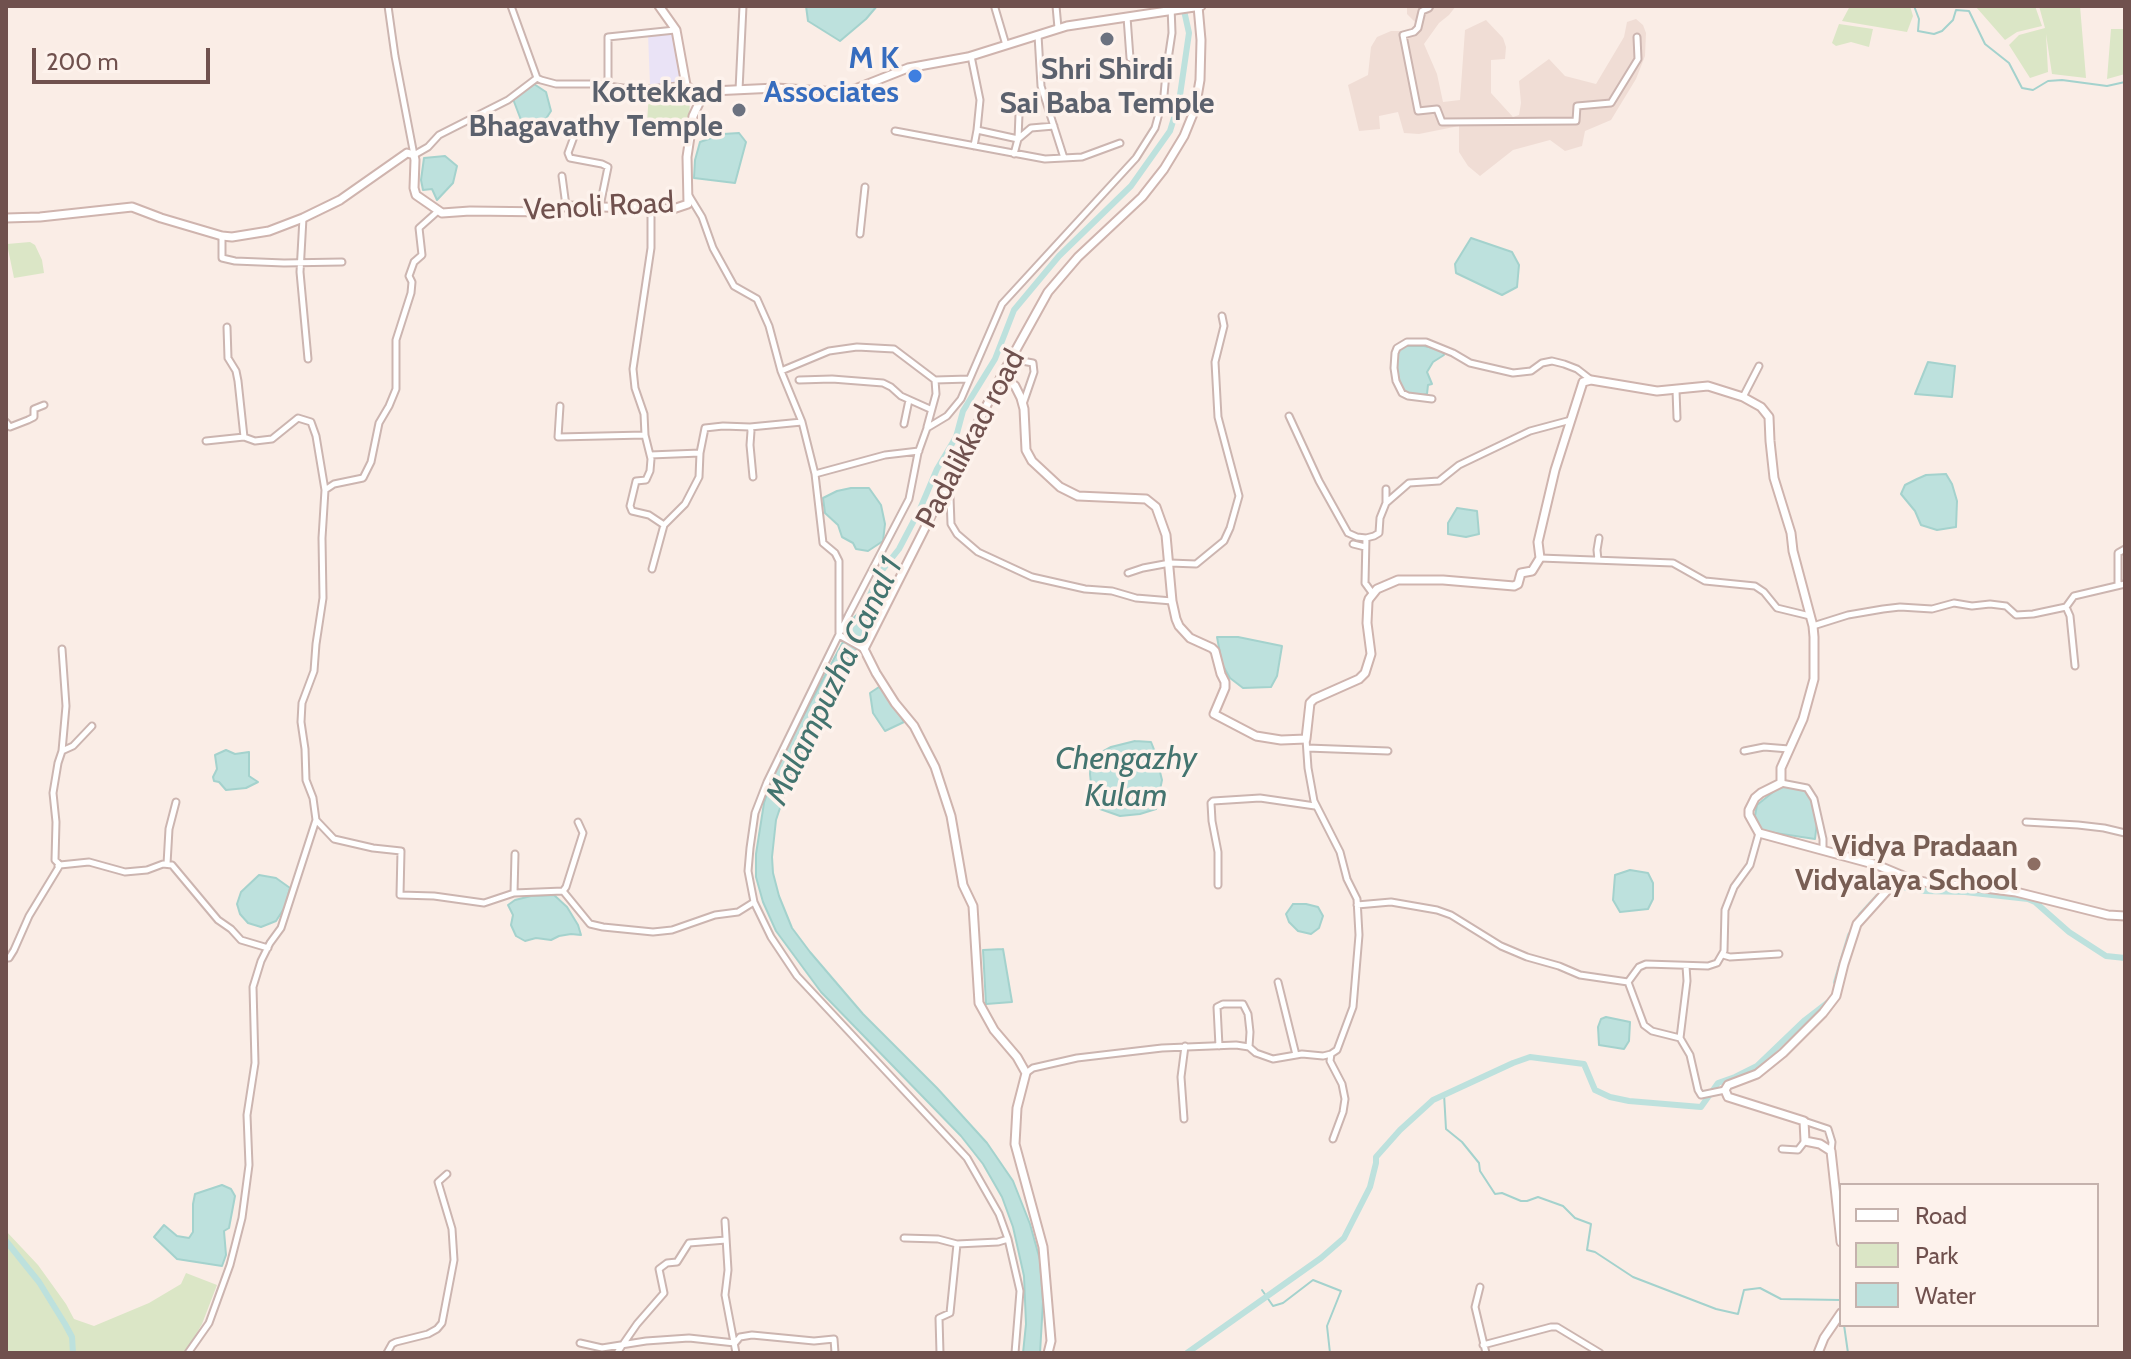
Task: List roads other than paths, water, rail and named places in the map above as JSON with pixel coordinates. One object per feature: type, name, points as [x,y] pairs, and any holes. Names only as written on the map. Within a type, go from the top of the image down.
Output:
[{"type":"street","points":[[325,490],[334,484],[363,478],[371,462],[379,423],[396,389],[396,340],[411,293],[409,276],[414,262],[422,255],[419,228],[438,211],[416,195],[414,188],[414,155],[388,6]]},
{"type":"street","points":[[511,6],[537,78]]},
{"type":"street","points":[[659,6],[676,30],[686,85],[701,99],[712,91],[776,88],[838,92],[855,89],[908,68],[971,56],[1058,28],[1199,7]]},
{"type":"street","points":[[739,90],[743,6]]},
{"type":"street","points":[[1056,6],[1058,28]]},
{"type":"street","points":[[1430,6],[1422,11],[1418,28],[1403,35],[1418,111],[1437,109],[1442,122],[1576,121],[1577,106],[1611,103],[1638,59],[1637,37]]},
{"type":"street","name":"Padalikkad road","points":[[864,649],[1002,375],[1048,292],[1078,257],[1142,197],[1184,136],[1195,109],[1200,80],[1199,7]]},
{"type":"street","points":[[995,8],[1006,46]]},
{"type":"street","points":[[927,428],[947,416],[961,399],[1002,304],[1136,158],[1155,128],[1164,95],[1172,9]]},
{"type":"street","points":[[1127,17],[1130,58]]},
{"type":"street","points":[[608,86],[608,37],[676,30]]},
{"type":"street","points":[[1038,35],[1041,86],[1064,158]]},
{"type":"street","points":[[971,56],[980,100],[974,146]]},
{"type":"street","points":[[6,218],[132,207],[222,236],[269,231],[340,200],[386,166],[407,153],[414,155],[428,147],[439,135],[508,100],[537,78]]},
{"type":"street","points":[[537,78],[556,84],[589,83],[651,89],[686,85]]},
{"type":"street","name":"Venoli Road","points":[[438,211],[551,212],[566,206],[673,209],[688,204],[687,157],[693,116],[701,99]]},
{"type":"street","points":[[1014,154],[1019,114]]},
{"type":"street","points":[[579,123],[568,153],[570,158],[608,167],[600,206]]},
{"type":"street","points":[[1018,139],[1031,128],[1054,126]]},
{"type":"street","points":[[977,130],[1018,139]]},
{"type":"street","points":[[895,131],[1045,159],[1082,157],[1120,143]]},
{"type":"street","points":[[562,176],[566,206]]},
{"type":"street","points":[[860,234],[865,187]]},
{"type":"street","points":[[687,193],[702,217],[713,248],[734,286],[757,299],[769,326],[781,371],[802,422],[815,474],[823,543],[839,561],[839,635]]},
{"type":"street","points":[[651,209],[651,248],[633,369],[635,388],[644,414],[650,455],[649,477],[636,481],[630,506],[632,511],[649,515],[664,525]]},
{"type":"street","points":[[303,218],[300,272],[308,359]]},
{"type":"street","points":[[222,236],[222,258],[235,261],[342,262]]},
{"type":"street","points":[[1128,573],[1170,563],[1196,564],[1224,541],[1239,496],[1218,417],[1215,362],[1224,326],[1222,316]]},
{"type":"street","points":[[227,327],[228,358],[236,371],[244,437]]},
{"type":"street","points":[[1432,399],[1402,393],[1396,381],[1395,353],[1407,342],[1426,342],[1470,363],[1513,373],[1531,371],[1542,363],[1552,361],[1577,369],[1591,380]]},
{"type":"street","points":[[781,371],[829,351],[878,347],[894,349],[935,380],[969,379]]},
{"type":"street","points":[[1011,359],[1033,363],[1034,372],[1022,405]]},
{"type":"street","points":[[1743,397],[1759,366]]},
{"type":"street","points":[[1002,375],[1015,386],[1022,405],[1026,450],[1032,461],[1060,487],[1069,493],[1088,497],[1137,498],[1152,502],[1156,507],[1164,528],[1176,619],[1190,638],[1215,651],[1225,684],[1214,712],[1216,716],[1256,736],[1281,740],[1306,739]]},
{"type":"street","points":[[799,380],[883,383],[930,409]]},
{"type":"street","points":[[935,380],[936,394],[909,499],[767,782],[755,813],[748,871],[754,902],[771,937],[797,976],[967,1158],[999,1214],[1020,1291],[1015,1353]]},
{"type":"street","points":[[1048,1353],[1051,1341],[1043,1247],[1015,1144],[1017,1108],[1026,1073],[1033,1068],[1077,1058],[1185,1046],[1236,1045],[1249,1047],[1273,1059],[1331,1054],[1337,1050],[1353,1007],[1359,935],[1357,899],[1347,879],[1340,852],[1316,806],[1306,739],[1310,703],[1365,673],[1371,654],[1367,623],[1369,599],[1377,589],[1398,580],[1516,586],[1521,573],[1532,571],[1540,558],[1538,542],[1555,470],[1583,382],[1591,380],[1657,391],[1714,387],[1743,397],[1766,411],[1769,417],[1774,478],[1791,533],[1813,626],[1814,679],[1803,719],[1781,768],[1781,783]]},
{"type":"street","points":[[1676,390],[1677,418]]},
{"type":"street","points":[[904,424],[909,400]]},
{"type":"street","points":[[6,422],[10,427],[28,420],[34,417],[34,409],[44,405]]},
{"type":"street","points":[[560,406],[558,437],[645,435]]},
{"type":"street","points":[[1289,416],[1319,481],[1348,533],[1366,538],[1379,533],[1386,489]]},
{"type":"street","points":[[188,1353],[209,1323],[230,1265],[242,1218],[249,1165],[247,1115],[255,1063],[253,987],[268,948],[281,928],[316,820],[313,798],[306,780],[301,722],[302,703],[314,671],[323,598],[325,490],[311,422],[298,418],[272,439],[255,441],[244,437],[206,441]]},
{"type":"street","points":[[1386,503],[1409,483],[1439,481],[1459,465],[1530,431],[1572,420]]},
{"type":"street","points":[[652,569],[664,525],[685,504],[699,477],[705,428],[802,422]]},
{"type":"street","points":[[750,427],[753,477]]},
{"type":"street","points":[[815,474],[885,455],[919,451]]},
{"type":"street","points":[[650,455],[700,453]]},
{"type":"street","points":[[946,486],[950,497],[951,524],[957,534],[978,552],[1032,577],[1136,598],[1172,601]]},
{"type":"street","points":[[1366,538],[1365,583],[1373,594]]},
{"type":"street","points":[[1598,560],[1599,538]]},
{"type":"street","points":[[1353,544],[1365,547]]},
{"type":"street","points":[[1813,626],[1848,615],[1900,607],[1932,609],[1954,603],[1972,606],[1990,604],[2006,606],[2016,615],[2066,607],[2074,596],[2121,584],[2118,553],[2125,549]]},
{"type":"street","points":[[1540,558],[1673,563],[1705,581],[1755,586],[1777,608],[1811,616]]},
{"type":"street","points":[[2066,607],[2070,616],[2075,666]]},
{"type":"street","points":[[839,635],[864,649],[895,703],[914,726],[935,767],[951,816],[963,885],[973,906],[979,1003],[994,1030],[1026,1073]]},
{"type":"street","points":[[6,958],[14,950],[58,862],[53,793],[62,751],[66,706],[62,649]]},
{"type":"street","points":[[62,751],[73,746],[92,726]]},
{"type":"street","points":[[1744,751],[1764,747],[1789,749]]},
{"type":"street","points":[[1307,748],[1388,751]]},
{"type":"street","points":[[1628,982],[1639,967],[1646,964],[1708,966],[1717,963],[1723,955],[1725,910],[1734,887],[1750,865],[1759,833],[1749,815],[1751,804],[1761,793],[1781,783],[1807,788],[1814,799],[1823,850]]},
{"type":"street","points":[[1218,885],[1213,801],[1260,798],[1316,806]]},
{"type":"street","points":[[176,802],[169,829],[167,864],[172,865],[218,920],[241,940],[268,948]]},
{"type":"street","points":[[316,820],[334,839],[401,851],[400,895],[484,903],[514,893],[563,891]]},
{"type":"street","points":[[563,891],[583,833],[578,822]]},
{"type":"street","points":[[2026,822],[2078,825],[2125,833]]},
{"type":"street","points":[[1759,833],[1877,865],[1899,878],[2016,892],[2108,915],[2125,916]]},
{"type":"street","points":[[514,893],[515,854]]},
{"type":"street","points":[[58,862],[89,862],[125,872],[172,865]]},
{"type":"street","points":[[1686,966],[1684,1020],[1680,1038],[1690,1055],[1701,1095],[1725,1090],[1728,1085],[1757,1074],[1823,1013],[1836,996],[1857,924],[1899,878]]},
{"type":"street","points":[[563,891],[590,924],[653,932],[672,930],[715,915],[738,912],[754,902]]},
{"type":"street","points":[[1357,905],[1391,902],[1437,910],[1527,957],[1580,975],[1628,982]]},
{"type":"street","points":[[1723,955],[1779,954]]},
{"type":"street","points":[[1278,982],[1296,1055]]},
{"type":"street","points":[[1628,982],[1644,1025],[1652,1031],[1680,1038]]},
{"type":"street","points":[[1219,1046],[1217,1007],[1243,1004],[1248,1014],[1249,1047]]},
{"type":"street","points":[[1184,1119],[1181,1077],[1185,1046]]},
{"type":"street","points":[[1331,1054],[1330,1061],[1342,1084],[1345,1099],[1333,1139]]},
{"type":"street","points":[[1725,1090],[1728,1097],[1828,1129],[1832,1142],[1839,1224]]},
{"type":"street","points":[[1782,1149],[1798,1150],[1805,1141],[1804,1121]]},
{"type":"street","points":[[1805,1141],[1820,1144],[1831,1151]]},
{"type":"street","points":[[387,1353],[392,1344],[428,1334],[442,1323],[454,1260],[452,1229],[438,1182],[447,1174]]},
{"type":"street","points":[[725,1221],[728,1270],[725,1295],[736,1353]]},
{"type":"street","points":[[904,1238],[938,1239],[957,1244],[1008,1239]]},
{"type":"street","points":[[617,1353],[664,1293],[659,1269],[667,1263],[677,1262],[689,1243],[726,1240]]},
{"type":"street","points":[[940,1353],[939,1318],[950,1313],[957,1244]]},
{"type":"street","points":[[1480,1287],[1475,1307],[1486,1353]]},
{"type":"street","points":[[1818,1353],[1839,1316]]},
{"type":"street","points":[[1483,1345],[1557,1327],[1600,1353]]},
{"type":"street","points":[[735,1343],[740,1337],[752,1335],[814,1341],[834,1339],[835,1353]]},
{"type":"street","points":[[580,1343],[602,1348],[689,1338],[735,1343]]},
{"type":"water","points":[[806,6],[877,6],[840,41],[808,21]]},
{"type":"water","points":[[534,84],[546,92],[551,111],[538,131],[521,120],[513,99]]},
{"type":"water","points":[[739,133],[746,142],[735,183],[694,178],[700,142],[723,134]]},
{"type":"water","points":[[445,156],[457,166],[453,183],[437,200],[432,189],[423,190],[424,158]]},
{"type":"water","points":[[1471,238],[1512,252],[1519,265],[1517,287],[1502,295],[1456,273],[1455,264]]},
{"type":"water","points":[[1406,346],[1443,350],[1444,355],[1433,362],[1427,372],[1432,384],[1428,385],[1427,394],[1403,392],[1395,351]]},
{"type":"water","points":[[1928,362],[1955,366],[1952,397],[1915,394]]},
{"type":"water","points":[[1946,474],[1957,501],[1956,527],[1937,530],[1921,525],[1915,511],[1901,494],[1905,485],[1926,475]]},
{"type":"water","points":[[851,488],[869,488],[881,505],[885,524],[883,541],[868,551],[856,549],[853,543],[842,537],[838,525],[825,513],[823,498]]},
{"type":"water","points":[[1457,508],[1477,511],[1479,534],[1466,537],[1448,534],[1448,523]]},
{"type":"water","points":[[862,610],[874,615],[792,772],[776,820],[773,873],[792,928],[810,952],[863,1014],[987,1143],[1013,1181],[1040,1260],[1043,1302],[1040,1353],[1023,1353],[1026,1324],[1024,1276],[1013,1227],[1002,1197],[983,1164],[961,1136],[821,992],[776,931],[756,877],[756,854],[764,803],[776,767],[844,640],[848,623]]},
{"type":"water","points":[[1217,637],[1238,637],[1282,646],[1277,676],[1271,687],[1243,688],[1230,678],[1222,664]]},
{"type":"water","points":[[879,687],[886,692],[904,722],[885,731],[873,713],[870,693]]},
{"type":"water","name":"Chengazhy Kulam","points":[[1135,741],[1151,742],[1162,780],[1156,809],[1120,816],[1100,809],[1092,793],[1091,758],[1111,747]]},
{"type":"water","points":[[226,750],[235,754],[249,752],[249,776],[258,782],[246,788],[226,790],[214,781],[217,769],[215,755]]},
{"type":"water","points":[[1801,787],[1810,795],[1817,822],[1815,839],[1762,831],[1755,816],[1757,805],[1778,788]]},
{"type":"water","points":[[1630,870],[1648,873],[1653,883],[1653,899],[1648,909],[1620,912],[1613,900],[1615,875]]},
{"type":"water","points":[[259,875],[276,878],[290,888],[285,907],[276,921],[261,927],[248,923],[240,914],[237,904],[241,892]]},
{"type":"water","points":[[554,895],[567,907],[581,935],[525,941],[516,936],[508,905],[531,896]]},
{"type":"water","points":[[1293,904],[1318,907],[1323,916],[1319,928],[1311,934],[1298,931],[1286,914]]},
{"type":"water","points":[[1003,949],[1012,1002],[986,1004],[983,950]]},
{"type":"water","points":[[1606,1017],[1630,1022],[1629,1041],[1624,1049],[1599,1045],[1598,1027],[1601,1019]]},
{"type":"water","points":[[222,1185],[231,1189],[235,1196],[229,1228],[224,1231],[226,1255],[222,1266],[177,1259],[154,1237],[164,1225],[177,1236],[189,1238],[193,1232],[195,1194]]},
{"type":"waterway","name":"Malampuzha Canal 1","points":[[861,615],[880,573],[899,549],[920,509],[937,469],[956,437],[963,411],[995,359],[1014,310],[1059,256],[1131,186],[1170,131],[1179,102],[1189,33],[1183,6]]},
{"type":"waterway","points":[[1914,6],[1919,19],[1918,31],[1934,34],[1953,20],[1956,10],[1969,11],[1985,44],[2009,63],[2022,88],[2033,90],[2048,81],[2062,80],[2107,86],[2125,82]]},
{"type":"waterway","points":[[1892,885],[1925,891],[2028,899],[2069,932],[2106,956],[2125,958]]},
{"type":"waterway","points":[[1861,915],[1883,891]]},
{"type":"waterway","points":[[1836,982],[1850,935]]},
{"type":"waterway","points":[[1187,1353],[1321,1258],[1344,1238],[1370,1187],[1376,1157],[1433,1100],[1530,1057],[1584,1064],[1595,1090],[1610,1097],[1701,1107],[1718,1083],[1757,1066],[1827,1003]]},
{"type":"waterway","points":[[1444,1094],[1446,1129],[1462,1142],[1479,1163],[1480,1171],[1495,1194],[1502,1193],[1521,1201],[1538,1197],[1563,1206],[1575,1218],[1591,1224],[1587,1250],[1633,1277],[1716,1309],[1738,1314],[1744,1290],[1760,1288],[1781,1299],[1839,1300]]},
{"type":"waterway","points":[[6,1241],[39,1282],[65,1324],[72,1337],[73,1353]]},
{"type":"waterway","points":[[1262,1290],[1273,1306],[1283,1303],[1313,1280],[1341,1291],[1327,1326],[1330,1353]]},
{"type":"waterway","points":[[1844,1327],[1848,1353]]},
{"type":"place","name":"Shri Shirdi Sai Baba Temple","points":[[1107,39]]},
{"type":"place","name":"M K Associates","points":[[915,76]]},
{"type":"place","name":"Kottekkad Bhagavathy Temple","points":[[739,110]]},
{"type":"place","name":"Vidya Pradaan Vidyalaya School","points":[[2034,864]]}]
